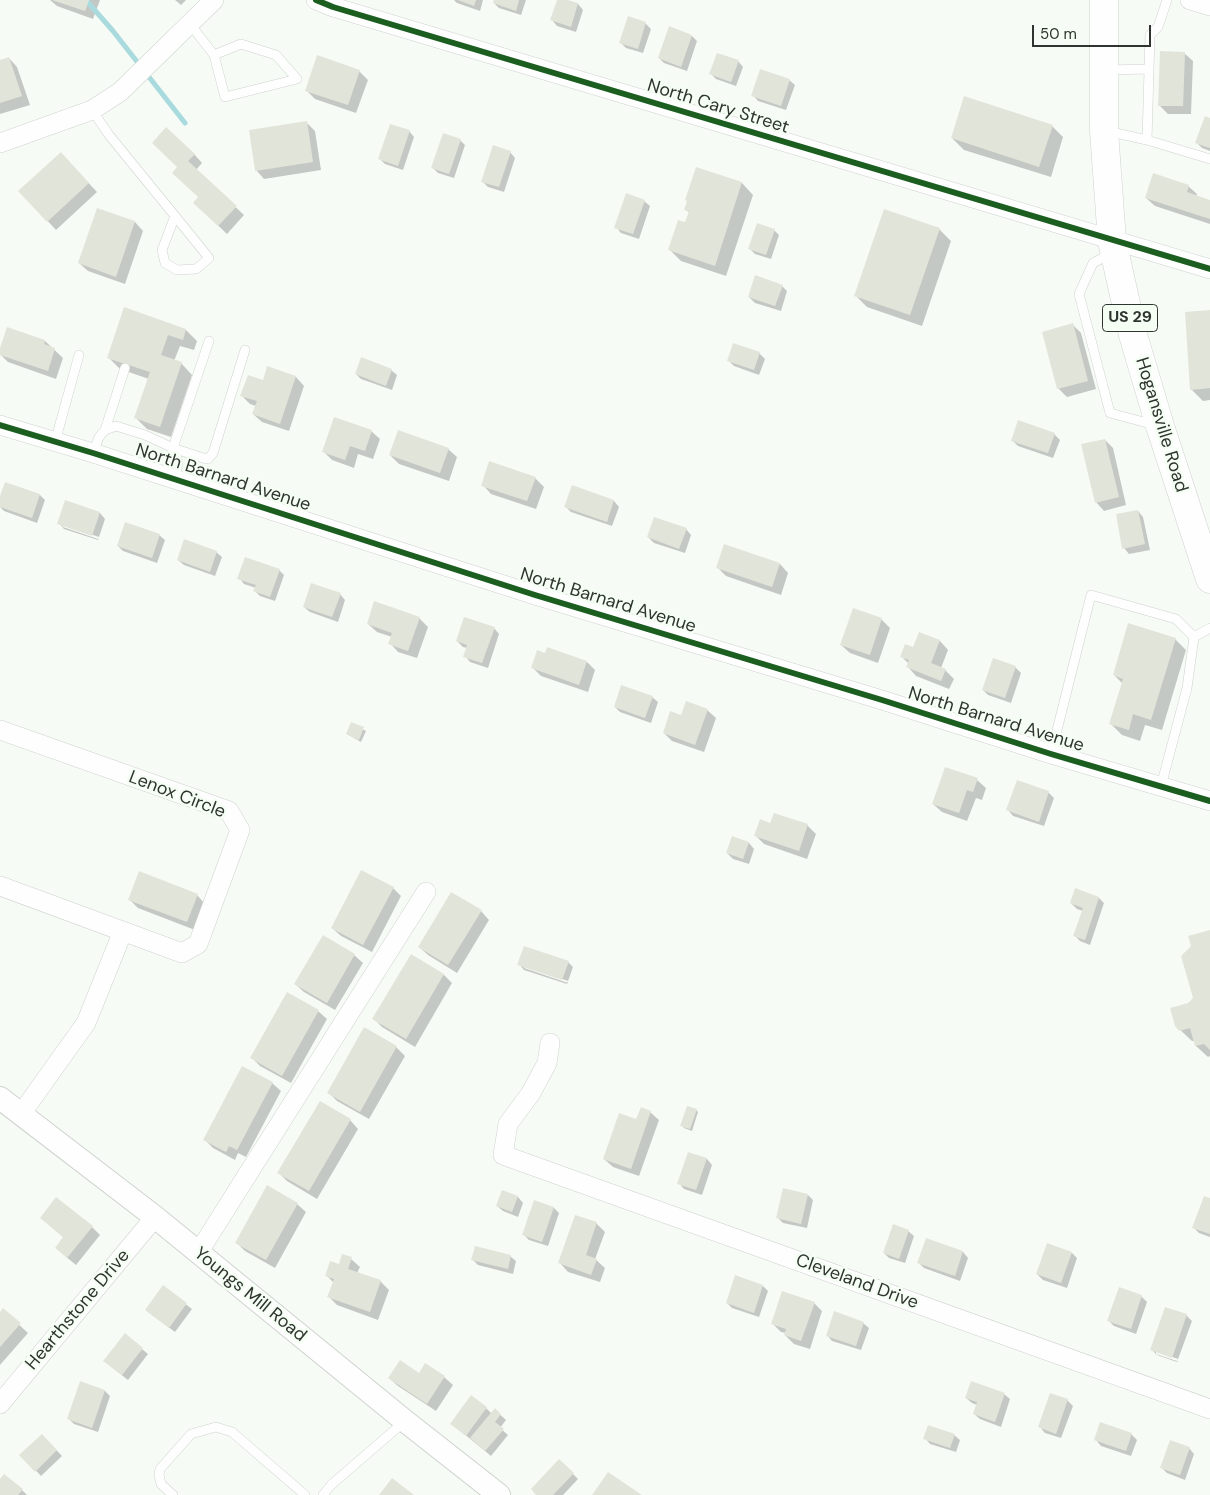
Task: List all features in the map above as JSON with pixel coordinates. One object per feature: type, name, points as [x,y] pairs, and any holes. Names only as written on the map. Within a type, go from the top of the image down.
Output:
[{"type":"main road","name":"Hogansville Road","points":[[1104,0],[1104,131],[1114,246],[1133,335],[1160,426],[1202,533],[1210,579]]},
{"type":"street","points":[[0,143],[92,110],[120,92],[214,0]]},
{"type":"street","name":"North Cary Street","points":[[316,0],[333,7],[1114,246],[1210,269]]},
{"type":"street","points":[[1190,0],[1210,6]]},
{"type":"street","name":"North Barnard Avenue","points":[[0,425],[176,479],[535,595],[1210,801]]},
{"type":"street","name":"Lenox Circle","points":[[0,730],[229,811],[240,830],[198,944],[182,953],[0,886]]},
{"type":"street","points":[[198,1253],[426,892]]},
{"type":"street","points":[[21,1114],[86,1023],[123,931]]},
{"type":"street","name":"Cleveland Drive","points":[[550,1043],[547,1063],[531,1093],[508,1124],[503,1155],[1210,1409]]},
{"type":"street","name":"Youngs Mill Road","points":[[0,1098],[155,1216],[198,1253],[499,1495]]},
{"type":"street","name":"Hearthstone Drive","points":[[0,1404],[155,1216]]},
{"type":"lane","points":[[1147,140],[1150,35],[1158,27],[1167,0]]},
{"type":"lane","points":[[190,24],[214,55],[225,96],[297,79],[276,55],[241,44],[214,55]]},
{"type":"lane","points":[[1104,70],[1149,69]]},
{"type":"lane","points":[[92,110],[109,135],[175,216],[209,258],[196,269],[177,270],[164,262],[162,250],[175,216]]},
{"type":"lane","points":[[1104,131],[1147,140],[1210,159]]},
{"type":"lane","points":[[1114,246],[1093,263],[1079,294],[1110,413],[1160,426]]},
{"type":"lane","points":[[176,479],[178,461],[173,448],[209,341]]},
{"type":"lane","points":[[105,430],[116,426],[145,435],[173,448],[208,458],[212,453],[245,350]]},
{"type":"lane","points":[[55,442],[79,355]]},
{"type":"lane","points":[[93,453],[99,437],[105,430],[125,368]]},
{"type":"lane","points":[[1051,754],[1091,595],[1176,619],[1194,637]]},
{"type":"lane","points":[[1194,637],[1210,628]]},
{"type":"lane","points":[[1161,786],[1187,688],[1194,637]]},
{"type":"lane","points":[[323,1495],[331,1485],[406,1421]]},
{"type":"lane","points":[[173,1495],[161,1484],[160,1469],[190,1434],[216,1427],[232,1432],[305,1495]]},
{"type":"building","points":[[52,0],[89,0],[85,11]]},
{"type":"building","points":[[458,0],[476,0],[474,6]]},
{"type":"building","points":[[494,0],[519,0],[516,11],[493,3]]},
{"type":"building","points":[[557,0],[568,0],[578,3],[571,27],[550,20]]},
{"type":"building","points":[[628,16],[646,22],[638,49],[619,43]]},
{"type":"building","points":[[669,26],[692,35],[681,67],[658,58]]},
{"type":"building","points":[[1160,51],[1185,52],[1183,106],[1158,106]]},
{"type":"building","points":[[717,53],[739,60],[731,82],[709,74]]},
{"type":"building","points":[[317,55],[360,70],[348,105],[305,91]]},
{"type":"building","points":[[9,57],[22,96],[0,103],[0,60]]},
{"type":"building","points":[[760,69],[790,79],[781,106],[751,96]]},
{"type":"building","points":[[964,96],[1053,125],[1039,167],[951,138]]},
{"type":"building","points":[[1205,116],[1210,118],[1210,148],[1195,143]]},
{"type":"building","points":[[307,121],[313,162],[255,171],[249,130]]},
{"type":"building","points":[[390,124],[410,130],[398,166],[378,159]]},
{"type":"building","points":[[166,127],[195,154],[188,161],[237,206],[218,226],[193,203],[198,197],[172,173],[177,167],[152,143]]},
{"type":"building","points":[[443,133],[461,139],[449,174],[431,168]]},
{"type":"building","points":[[493,145],[511,151],[499,187],[481,182]]},
{"type":"building","points":[[61,152],[89,183],[47,222],[18,191]]},
{"type":"building","points":[[696,167],[742,182],[715,266],[668,250],[678,220],[685,222],[689,211],[684,210],[687,201],[685,200]]},
{"type":"building","points":[[1153,173],[1189,185],[1187,192],[1210,200],[1210,219],[1145,198]]},
{"type":"building","points":[[626,193],[645,200],[633,234],[614,228]]},
{"type":"building","points":[[97,208],[135,221],[116,277],[78,263]]},
{"type":"building","points":[[884,209],[940,228],[910,315],[854,296]]},
{"type":"building","points":[[757,223],[775,229],[766,255],[748,249]]},
{"type":"building","points":[[755,275],[783,285],[775,306],[748,297]]},
{"type":"building","points":[[124,307],[186,329],[183,340],[168,335],[161,355],[182,362],[160,427],[134,418],[150,372],[107,358]]},
{"type":"building","points":[[1210,310],[1210,388],[1190,390],[1185,312]]},
{"type":"building","points":[[1073,323],[1088,381],[1057,389],[1042,332]]},
{"type":"building","points":[[7,327],[45,340],[44,344],[55,348],[48,371],[0,355],[0,348]]},
{"type":"building","points":[[733,343],[760,352],[754,370],[727,361]]},
{"type":"building","points":[[361,357],[392,369],[386,386],[355,374]]},
{"type":"building","points":[[267,366],[296,376],[280,424],[252,414],[257,401],[240,396],[248,375],[263,380]]},
{"type":"building","points":[[334,417],[372,430],[365,451],[350,446],[345,460],[322,452]]},
{"type":"building","points":[[1018,420],[1055,433],[1048,453],[1011,441]]},
{"type":"building","points":[[398,430],[449,448],[440,473],[389,455]]},
{"type":"building","points":[[1105,439],[1119,497],[1095,503],[1081,444]]},
{"type":"building","points":[[489,461],[536,477],[527,501],[481,486]]},
{"type":"building","points":[[5,482],[40,494],[32,518],[0,507],[0,496]]},
{"type":"building","points":[[572,485],[614,500],[607,522],[564,507]]},
{"type":"building","points":[[65,500],[100,512],[92,536],[57,524]]},
{"type":"building","points":[[1138,510],[1145,544],[1122,549],[1116,514]]},
{"type":"building","points":[[654,517],[687,528],[679,549],[647,537]]},
{"type":"building","points":[[125,522],[160,534],[152,558],[117,546]]},
{"type":"building","points":[[184,539],[217,551],[210,572],[177,560]]},
{"type":"building","points":[[724,544],[780,563],[772,587],[716,568]]},
{"type":"building","points":[[245,557],[280,569],[270,597],[253,591],[256,585],[237,579]]},
{"type":"building","points":[[311,583],[341,593],[332,617],[303,607]]},
{"type":"building","points":[[374,601],[420,617],[408,651],[388,644],[392,633],[367,624]]},
{"type":"building","points":[[853,608],[882,618],[870,655],[840,645]]},
{"type":"building","points":[[464,617],[495,627],[482,663],[463,657],[467,645],[456,641]]},
{"type":"building","points":[[1128,623],[1176,638],[1151,720],[1133,714],[1129,730],[1109,724],[1123,679],[1113,675]]},
{"type":"building","points":[[919,632],[940,640],[931,663],[946,669],[941,681],[906,667],[909,660],[900,657],[905,644],[913,647]]},
{"type":"building","points":[[547,647],[587,661],[579,685],[531,668],[537,650],[545,653]]},
{"type":"building","points":[[993,658],[1016,666],[1005,698],[982,690]]},
{"type":"building","points":[[621,685],[653,696],[645,718],[614,707]]},
{"type":"building","points":[[686,701],[708,709],[695,745],[663,733],[670,711],[681,715]]},
{"type":"building","points":[[351,722],[364,727],[359,740],[346,734]]},
{"type":"building","points":[[945,767],[978,778],[973,792],[967,790],[959,813],[932,804]]},
{"type":"building","points":[[1017,780],[1049,791],[1039,822],[1006,810]]},
{"type":"building","points":[[774,813],[808,824],[799,851],[754,836],[760,819],[770,823]]},
{"type":"building","points":[[732,836],[749,842],[743,859],[726,853]]},
{"type":"building","points":[[361,870],[394,887],[363,945],[331,928]]},
{"type":"building","points":[[139,871],[198,894],[187,922],[128,900]]},
{"type":"building","points":[[1075,888],[1099,897],[1085,940],[1073,936],[1083,908],[1070,903]]},
{"type":"building","points":[[451,892],[482,910],[448,965],[418,947]]},
{"type":"building","points":[[1210,930],[1210,1050],[1204,1044],[1195,1046],[1190,1028],[1179,1031],[1175,1026],[1170,1008],[1188,1003],[1193,998],[1181,956],[1191,946],[1188,936]]},
{"type":"building","points":[[323,935],[355,954],[327,1003],[294,984]]},
{"type":"building","points":[[524,946],[569,961],[562,980],[517,965]]},
{"type":"building","points":[[411,954],[444,974],[406,1039],[372,1019]]},
{"type":"building","points":[[287,992],[319,1010],[282,1076],[250,1058]]},
{"type":"building","points":[[364,1027],[397,1046],[360,1112],[327,1093]]},
{"type":"building","points":[[242,1066],[273,1082],[237,1150],[229,1146],[226,1152],[203,1140]]},
{"type":"building","points":[[320,1101],[351,1119],[309,1191],[277,1173]]},
{"type":"building","points":[[687,1106],[697,1109],[690,1129],[680,1126]]},
{"type":"building","points":[[641,1107],[651,1111],[631,1169],[603,1159],[619,1113],[636,1119]]},
{"type":"building","points":[[688,1152],[707,1158],[696,1190],[677,1184]]},
{"type":"building","points":[[267,1185],[298,1203],[266,1260],[235,1243]]},
{"type":"building","points":[[783,1188],[808,1194],[801,1224],[776,1218]]},
{"type":"building","points":[[502,1190],[518,1196],[512,1212],[496,1206]]},
{"type":"building","points":[[1204,1196],[1210,1198],[1210,1234],[1192,1228]]},
{"type":"building","points":[[56,1197],[93,1226],[67,1258],[55,1248],[63,1237],[40,1218]]},
{"type":"building","points":[[534,1200],[554,1207],[542,1242],[522,1235]]},
{"type":"building","points":[[575,1215],[597,1222],[586,1255],[597,1259],[591,1275],[558,1263]]},
{"type":"building","points":[[893,1224],[909,1230],[899,1259],[883,1253]]},
{"type":"building","points":[[926,1238],[963,1251],[955,1276],[917,1263]]},
{"type":"building","points":[[1047,1243],[1072,1252],[1061,1283],[1036,1274]]},
{"type":"building","points":[[475,1246],[511,1255],[508,1269],[471,1260]]},
{"type":"building","points":[[342,1254],[352,1257],[348,1269],[381,1280],[370,1312],[327,1297],[334,1279],[325,1276],[330,1261],[339,1264]]},
{"type":"building","points":[[735,1275],[763,1285],[754,1313],[726,1303]]},
{"type":"building","points":[[163,1285],[187,1303],[169,1328],[145,1310]]},
{"type":"building","points":[[1119,1287],[1142,1295],[1131,1329],[1107,1321]]},
{"type":"building","points":[[782,1291],[815,1302],[801,1341],[784,1335],[786,1329],[771,1324]]},
{"type":"building","points":[[1165,1307],[1187,1314],[1172,1358],[1150,1350]]},
{"type":"building","points":[[3,1308],[21,1323],[0,1347],[0,1312]]},
{"type":"building","points":[[834,1311],[864,1322],[856,1346],[826,1336]]},
{"type":"building","points":[[125,1333],[143,1348],[122,1375],[103,1361]]},
{"type":"building","points":[[400,1360],[419,1373],[425,1363],[445,1376],[427,1404],[388,1378]]},
{"type":"building","points":[[80,1381],[105,1390],[92,1428],[67,1419]]},
{"type":"building","points":[[971,1381],[1005,1393],[995,1422],[973,1414],[977,1402],[965,1398]]},
{"type":"building","points":[[1050,1393],[1068,1399],[1056,1434],[1038,1427]]},
{"type":"building","points":[[471,1395],[487,1407],[466,1436],[450,1424]]},
{"type":"building","points":[[495,1408],[501,1414],[495,1422],[504,1429],[485,1451],[470,1438]]},
{"type":"building","points":[[1100,1422],[1132,1433],[1126,1451],[1094,1440]]},
{"type":"building","points":[[928,1425],[955,1434],[950,1448],[923,1439]]},
{"type":"building","points":[[42,1434],[57,1450],[35,1472],[19,1455]]},
{"type":"building","points":[[1170,1440],[1190,1447],[1180,1475],[1160,1468]]},
{"type":"building","points":[[559,1459],[574,1473],[553,1495],[536,1495],[531,1489]]},
{"type":"building","points":[[608,1472],[642,1495],[592,1495]]},
{"type":"building","points":[[4,1474],[23,1489],[18,1495],[0,1495],[0,1479]]},
{"type":"building","points":[[392,1478],[414,1495],[379,1495]]},
{"type":"waterway","points":[[86,0],[113,31],[185,123]]},
{"type":"cycle path","points":[[316,0],[333,7],[1210,269]]},
{"type":"cycle path","points":[[0,425],[535,595],[1210,801]]}]
